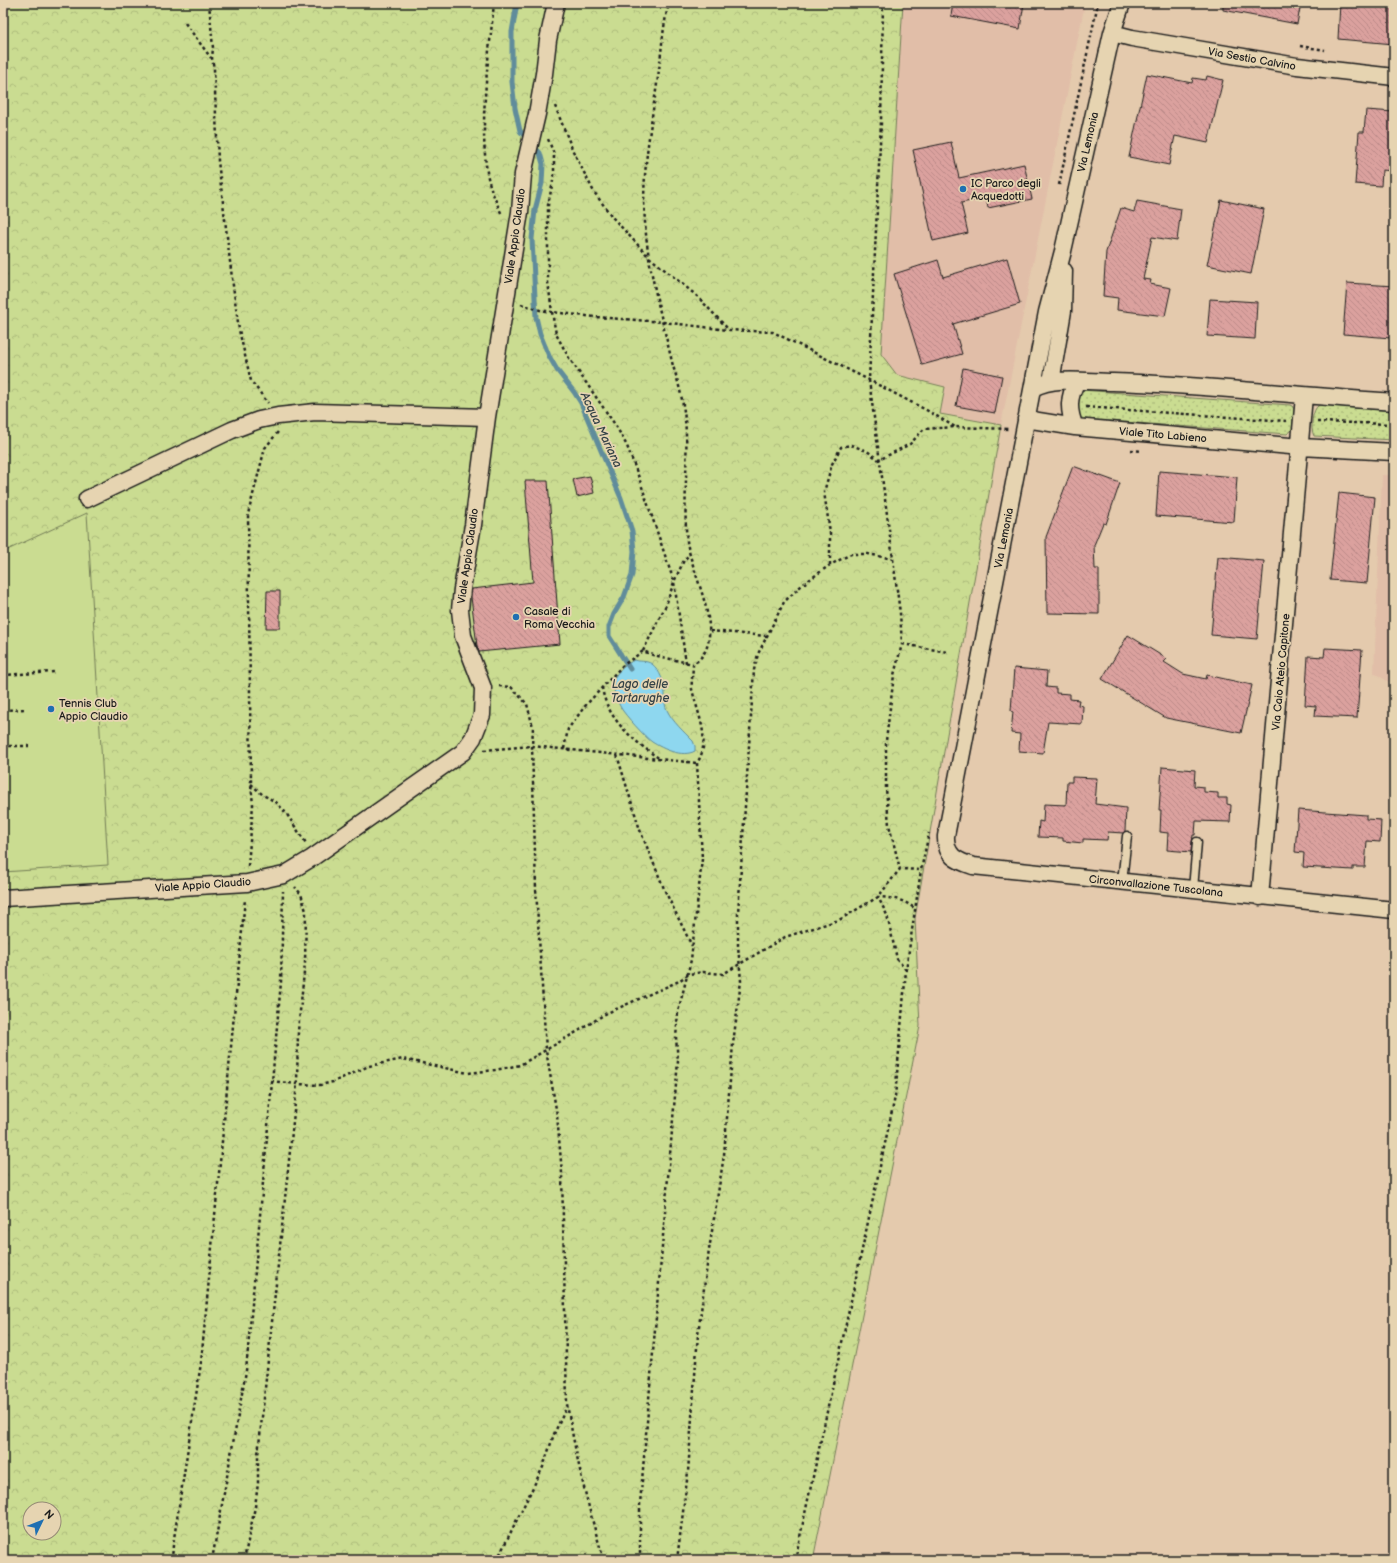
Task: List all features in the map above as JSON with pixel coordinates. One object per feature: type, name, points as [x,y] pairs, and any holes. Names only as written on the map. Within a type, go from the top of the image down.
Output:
[{"type":"street","name":"Viale Appio Claudio","points":[[3,898],[247,883],[284,875],[312,858],[463,752],[473,738],[482,715],[483,688],[463,636],[460,610],[462,590],[516,235],[523,174],[536,119],[548,40],[556,3]]},
{"type":"street","name":"Via Lemonia","points":[[1110,3],[1112,33]]},
{"type":"street","name":"Via Lemonia","points":[[948,827],[1047,312],[1063,251],[1112,33],[1122,3]]},
{"type":"street","name":"Via Sestio Calvino","points":[[1112,33],[1132,38],[1297,66],[1394,77]]},
{"type":"street","name":"Via Lemonia","points":[[1050,382],[1063,311],[1063,251]]},
{"type":"street","points":[[1075,427],[1069,407],[1071,396],[1077,381]]},
{"type":"street","points":[[1033,388],[1050,382],[1077,381],[1160,384],[1394,402]]},
{"type":"street","points":[[1301,447],[1304,396]]},
{"type":"street","points":[[87,499],[232,430],[260,420],[278,416],[316,412],[488,417]]},
{"type":"street","name":"Viale Tito Labieno","points":[[1026,419],[1075,427],[1301,447],[1394,452]]},
{"type":"street","name":"Via Caio Ateio Capitone","points":[[1260,897],[1301,447]]},
{"type":"street","name":"Circonvallazione Tuscolana","points":[[948,827],[946,841],[947,849],[952,856],[973,866],[1394,910]]},
{"type":"lane","points":[[1122,882],[1127,836]]},
{"type":"lane","points":[[1193,889],[1197,842]]},
{"type":"path","points":[[494,3],[484,124],[487,172],[494,196],[502,214],[516,235]]},
{"type":"path","points":[[643,651],[693,664],[700,660],[705,652],[710,631],[708,616],[690,555],[687,532],[687,451],[682,395],[663,322],[649,257],[645,222],[644,177],[663,28],[669,3]]},
{"type":"path","points":[[883,3],[881,122],[869,380],[900,613],[902,644],[894,675],[886,741],[886,788],[889,825],[900,869]]},
{"type":"path","points":[[1066,153],[1098,3]]},
{"type":"path","points":[[185,23],[212,58]]},
{"type":"path","points":[[1300,46],[1325,50]]},
{"type":"path","points":[[554,102],[573,150],[594,192],[613,218],[649,257],[697,296],[729,330]]},
{"type":"path","points":[[536,119],[542,123],[554,154],[554,176],[548,205],[548,282],[556,334],[569,358],[616,426],[627,446],[674,582],[686,663]]},
{"type":"path","points":[[530,308],[595,317],[663,322],[729,330],[772,332],[869,380],[955,427]]},
{"type":"path","points":[[1069,407],[1090,406],[1303,422],[1394,424]]},
{"type":"path","points":[[879,460],[910,444],[924,429],[955,427],[1011,429],[1026,419]]},
{"type":"path","points":[[830,565],[830,532],[824,492],[832,464],[841,447],[851,445],[867,451],[879,460]]},
{"type":"path","points":[[1132,450],[1142,451]]},
{"type":"path","points":[[677,1560],[688,1472],[698,1334],[724,1155],[733,1044],[741,981],[738,945],[738,913],[754,670],[758,654],[784,602],[802,585],[830,565],[852,554],[868,554],[893,559]]},
{"type":"path","points":[[564,749],[568,729],[586,705],[622,666],[643,651],[666,605],[684,560],[690,555]]},
{"type":"path","points":[[710,631],[767,636]]},
{"type":"path","points":[[902,644],[948,652]]},
{"type":"path","points":[[640,1560],[640,1504],[678,1061],[676,1038],[678,1012],[689,974],[702,860],[697,763],[701,756],[703,738],[701,723],[692,688],[693,664]]},
{"type":"path","points":[[3,675],[54,672]]},
{"type":"path","points":[[483,688],[497,685],[511,687],[527,704],[533,727],[532,746],[536,889],[546,1050],[557,1115],[562,1173],[567,1404],[592,1520],[604,1560]]},
{"type":"path","points":[[602,687],[603,698],[612,714],[626,732],[661,759]]},
{"type":"path","points":[[3,710],[27,709]]},
{"type":"path","points":[[3,746],[29,746]]},
{"type":"path","points":[[463,752],[532,746],[697,763]]},
{"type":"path","points":[[617,755],[640,830],[665,891],[692,946]]},
{"type":"path","points":[[251,784],[263,795],[276,802],[286,813],[307,844],[312,858]]},
{"type":"path","points":[[795,1560],[895,1097],[906,970],[914,908],[922,864]]},
{"type":"path","points":[[900,869],[921,870]]},
{"type":"path","points":[[271,1081],[320,1085],[333,1082],[369,1066],[403,1059],[468,1073],[520,1065],[580,1030],[604,1014],[677,982],[689,974],[704,972],[723,974],[786,937],[839,920],[878,897],[900,869]]},
{"type":"path","points":[[212,1560],[246,1371],[281,982],[284,875]]},
{"type":"path","points":[[244,1560],[255,1508],[258,1483],[258,1455],[297,1084],[298,1031],[305,962],[306,911],[301,894],[284,875]]},
{"type":"path","points":[[172,1560],[201,1363],[247,883]]},
{"type":"path","points":[[878,897],[895,898],[907,902],[914,908]]},
{"type":"path","points":[[878,897],[887,915],[897,959],[906,970]]},
{"type":"path","points":[[497,1560],[543,1468],[554,1434],[567,1404]]},
{"type":"shaded area","points":[[903,3],[1085,3],[1001,425],[940,413],[945,387],[897,375],[881,354]]},
{"type":"shaded area","points":[[1382,475],[1394,475],[1394,685],[1374,673]]},
{"type":"green space","points":[[3,3],[903,3],[881,354],[897,375],[945,387],[940,414],[1001,425],[915,918],[920,1026],[813,1560],[3,1560]]},
{"type":"green space","points":[[1081,390],[1290,405],[1294,409],[1292,430],[1287,434],[1082,419],[1077,417],[1076,393]]},
{"type":"green space","points":[[1319,405],[1394,411],[1394,440],[1314,436],[1312,419]]},
{"type":"green space","name":"Tennis Club Appio Claudio","points":[[87,513],[108,865],[3,872],[3,552]]},
{"type":"water","name":"Lago delle Tartarughe","points":[[634,660],[650,663],[655,667],[662,678],[667,710],[675,722],[693,741],[695,751],[684,754],[673,752],[656,745],[645,736],[623,711],[616,698],[613,682],[615,676],[625,666]]},
{"type":"building","points":[[953,3],[1024,3],[1020,29],[951,16]]},
{"type":"building","points":[[1223,3],[1301,3],[1297,24],[1223,10]]},
{"type":"building","points":[[1340,3],[1394,3],[1394,44],[1338,39]]},
{"type":"building","points":[[1147,74],[1192,83],[1193,78],[1206,80],[1207,76],[1223,80],[1208,143],[1175,136],[1169,165],[1129,157]]},
{"type":"building","points":[[1366,110],[1394,112],[1391,145],[1394,145],[1394,171],[1382,170],[1381,186],[1355,184],[1359,132],[1364,132]]},
{"type":"building","points":[[951,142],[959,178],[1024,164],[1032,199],[988,208],[986,198],[961,203],[968,233],[933,241],[913,150]]},
{"type":"building","points":[[1221,200],[1264,209],[1251,274],[1207,265]]},
{"type":"building","points":[[1137,201],[1181,209],[1177,241],[1152,237],[1143,279],[1151,280],[1150,284],[1171,288],[1165,316],[1117,310],[1118,298],[1103,296],[1106,252],[1121,208],[1134,212]]},
{"type":"building","points":[[1007,258],[1020,304],[953,324],[962,354],[922,365],[894,274],[938,260],[943,277]]},
{"type":"building","points":[[1347,283],[1394,286],[1391,338],[1343,334]]},
{"type":"building","points":[[1210,299],[1257,302],[1255,339],[1207,336]]},
{"type":"building","points":[[963,368],[1002,376],[995,413],[956,406]]},
{"type":"building","points":[[1073,466],[1120,483],[1106,524],[1103,523],[1094,545],[1095,569],[1099,569],[1099,614],[1047,613],[1046,537]]},
{"type":"building","points":[[1159,471],[1237,477],[1234,522],[1156,516]]},
{"type":"building","points":[[590,476],[594,493],[577,497],[573,479]]},
{"type":"building","name":"Casale di Roma Vecchia","points":[[525,481],[548,481],[560,644],[479,652],[471,597],[472,589],[533,582]]},
{"type":"building","points":[[1339,493],[1375,497],[1367,583],[1330,580]]},
{"type":"building","points":[[1218,557],[1264,561],[1257,639],[1211,635]]},
{"type":"building","points":[[267,591],[280,591],[280,628],[266,628]]},
{"type":"building","points":[[1128,635],[1167,659],[1164,662],[1183,674],[1206,679],[1207,675],[1252,685],[1241,733],[1166,718],[1102,679]]},
{"type":"building","points":[[1325,648],[1362,650],[1357,718],[1315,716],[1316,706],[1305,705],[1308,656],[1324,657]]},
{"type":"building","points":[[1014,668],[1047,671],[1046,687],[1056,688],[1056,693],[1070,694],[1070,699],[1079,700],[1078,705],[1083,706],[1082,724],[1048,722],[1043,753],[1019,751],[1020,734],[1011,733]]},
{"type":"building","points":[[1162,767],[1195,770],[1194,786],[1204,787],[1204,792],[1218,793],[1218,798],[1227,798],[1227,804],[1231,805],[1230,822],[1196,821],[1195,835],[1193,835],[1191,852],[1167,850],[1168,833],[1160,832],[1161,810],[1159,810]]},
{"type":"building","points":[[1072,777],[1097,778],[1095,804],[1126,808],[1125,831],[1123,833],[1108,832],[1107,840],[1083,839],[1083,843],[1063,841],[1063,838],[1038,837],[1039,821],[1043,822],[1044,804],[1066,805],[1067,782],[1072,782]]},
{"type":"building","points":[[1298,810],[1366,815],[1366,819],[1381,820],[1380,842],[1367,841],[1365,867],[1353,867],[1353,870],[1303,867],[1304,853],[1295,852]]},
{"type":"waterway","name":"Acqua Mariana","points":[[517,3],[512,32],[512,82],[515,108],[520,131],[540,153],[543,164],[542,183],[535,210],[532,239],[536,317],[540,334],[549,356],[557,370],[581,403],[621,498],[632,531],[634,551],[632,575],[624,597],[614,614],[609,627],[609,636],[630,669]]},
{"type":"place","name":"IC Parco degli Acquedotti","points":[[963,189]]},
{"type":"place","name":"Casale di Roma Vecchia","points":[[516,617]]},
{"type":"place","name":"Tennis Club Appio Claudio","points":[[51,709]]}]
